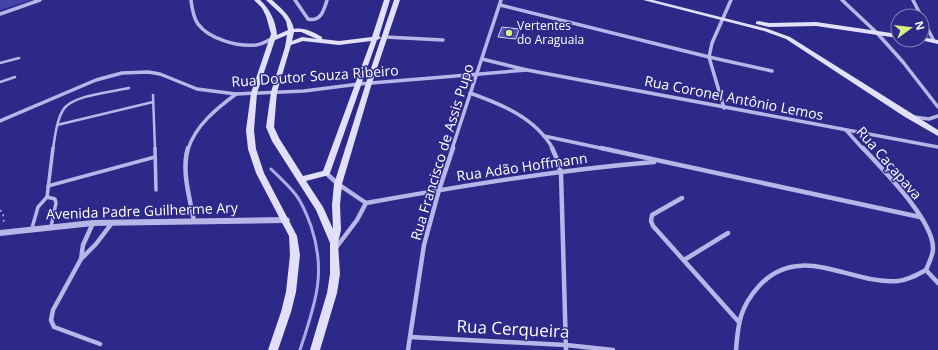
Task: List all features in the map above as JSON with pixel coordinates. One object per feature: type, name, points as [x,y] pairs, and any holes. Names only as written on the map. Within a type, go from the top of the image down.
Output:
[{"type":"main road","points":[[257,0],[262,4],[270,16],[273,24],[274,38],[254,93],[250,123],[252,149],[260,173],[286,220],[293,236],[295,255],[294,273],[286,312],[273,350]]},
{"type":"main road","points":[[269,0],[284,14],[289,21],[291,30],[274,92],[270,127],[275,140],[302,179],[327,223],[335,246]]},
{"type":"main road","points":[[302,179],[326,173],[359,84],[387,0]]},
{"type":"main road","points":[[315,350],[332,294],[335,274],[335,246],[337,230],[336,205],[338,184],[369,83],[397,0]]},
{"type":"main road","points":[[646,0],[723,17],[764,24],[816,24],[890,35]]},
{"type":"main road","points":[[664,0],[766,30],[788,38]]},
{"type":"main road","points":[[784,25],[780,28],[780,30],[788,38],[938,133]]},
{"type":"main road","points":[[274,38],[298,28],[323,41]]},
{"type":"main road","points":[[288,44],[302,39],[339,43],[385,37]]},
{"type":"street","points":[[0,14],[40,0]]},
{"type":"street","points":[[191,0],[194,17],[198,24],[212,36],[231,42],[256,45],[274,38]]},
{"type":"street","points":[[295,0],[308,19],[316,20],[322,14],[327,0]]},
{"type":"street","name":"Rua Francisco de Assis Pupo","points":[[408,350],[424,246],[439,190],[502,0]]},
{"type":"street","points":[[724,108],[709,57],[712,43],[731,0]]},
{"type":"street","points":[[842,0],[877,33],[904,62],[938,107]]},
{"type":"street","points":[[500,5],[709,57],[772,70]]},
{"type":"street","points":[[930,32],[936,42]]},
{"type":"street","points":[[385,37],[443,40]]},
{"type":"street","name":"Rua Coronel Antônio Lemos","points":[[482,59],[527,70],[938,147]]},
{"type":"street","name":"Rua Coronel Antônio Lemos","points":[[476,75],[527,70]]},
{"type":"street","name":"Rua Doutor Souza Ribeiro","points":[[0,121],[96,80],[122,73],[148,72],[160,74],[182,84],[197,88],[236,94],[304,91],[369,83],[476,75]]},
{"type":"street","points":[[470,93],[512,110],[536,127],[553,149],[559,161],[561,173],[566,348]]},
{"type":"street","points":[[194,221],[185,160],[189,144],[195,133],[208,118],[236,94]]},
{"type":"street","points":[[908,115],[929,119],[938,116]]},
{"type":"street","name":"Rua Caçapava","points":[[846,130],[906,196],[931,237],[932,250],[926,270]]},
{"type":"street","name":"Rua Adão Hoffmann","points":[[544,136],[920,218]]},
{"type":"street","name":"Rua Adão Hoffmann","points":[[366,203],[439,190],[604,166],[661,162]]},
{"type":"street","points":[[326,173],[338,184],[366,203],[357,220],[335,246]]},
{"type":"street","points":[[682,198],[652,215],[651,220],[653,226],[738,321]]},
{"type":"street","name":"Avenida Padre Guilherme Ary","points":[[1,231],[93,223],[286,220]]},
{"type":"street","points":[[81,260],[83,245],[93,223]]},
{"type":"street","points":[[100,344],[54,327],[51,320],[53,310],[81,260],[96,244],[112,223]]},
{"type":"street","points":[[684,260],[728,233]]},
{"type":"street","points":[[736,350],[738,321],[746,302],[764,280],[782,269],[802,266],[826,267],[854,274],[895,281],[912,277],[926,270],[938,283]]},
{"type":"street","name":"Rua Cerqueira","points":[[410,336],[566,348],[614,350]]},
{"type":"lane","points":[[0,63],[20,58]]},
{"type":"lane","points":[[0,82],[16,77]]},
{"type":"lane","points":[[32,228],[37,208],[47,196],[57,125],[62,109],[75,100],[129,88]]},
{"type":"lane","points":[[153,95],[156,190]]},
{"type":"lane","points":[[57,125],[153,102]]},
{"type":"lane","points":[[48,186],[155,157]]},
{"type":"lane","points":[[47,196],[55,199],[56,203],[51,226]]},
{"type":"path","points":[[0,210],[3,213],[4,224],[1,231]]},
{"type":"shaded area","points":[[0,0],[32,0],[0,10]]},
{"type":"building","name":"Vertentes do Araguaia","points":[[502,27],[519,29],[516,39],[498,37]]},
{"type":"waterway","points":[[271,169],[290,188],[301,202],[316,243],[319,274],[317,288],[300,350]]},
{"type":"place","name":"Vertentes do Araguaia","points":[[509,33]]}]
